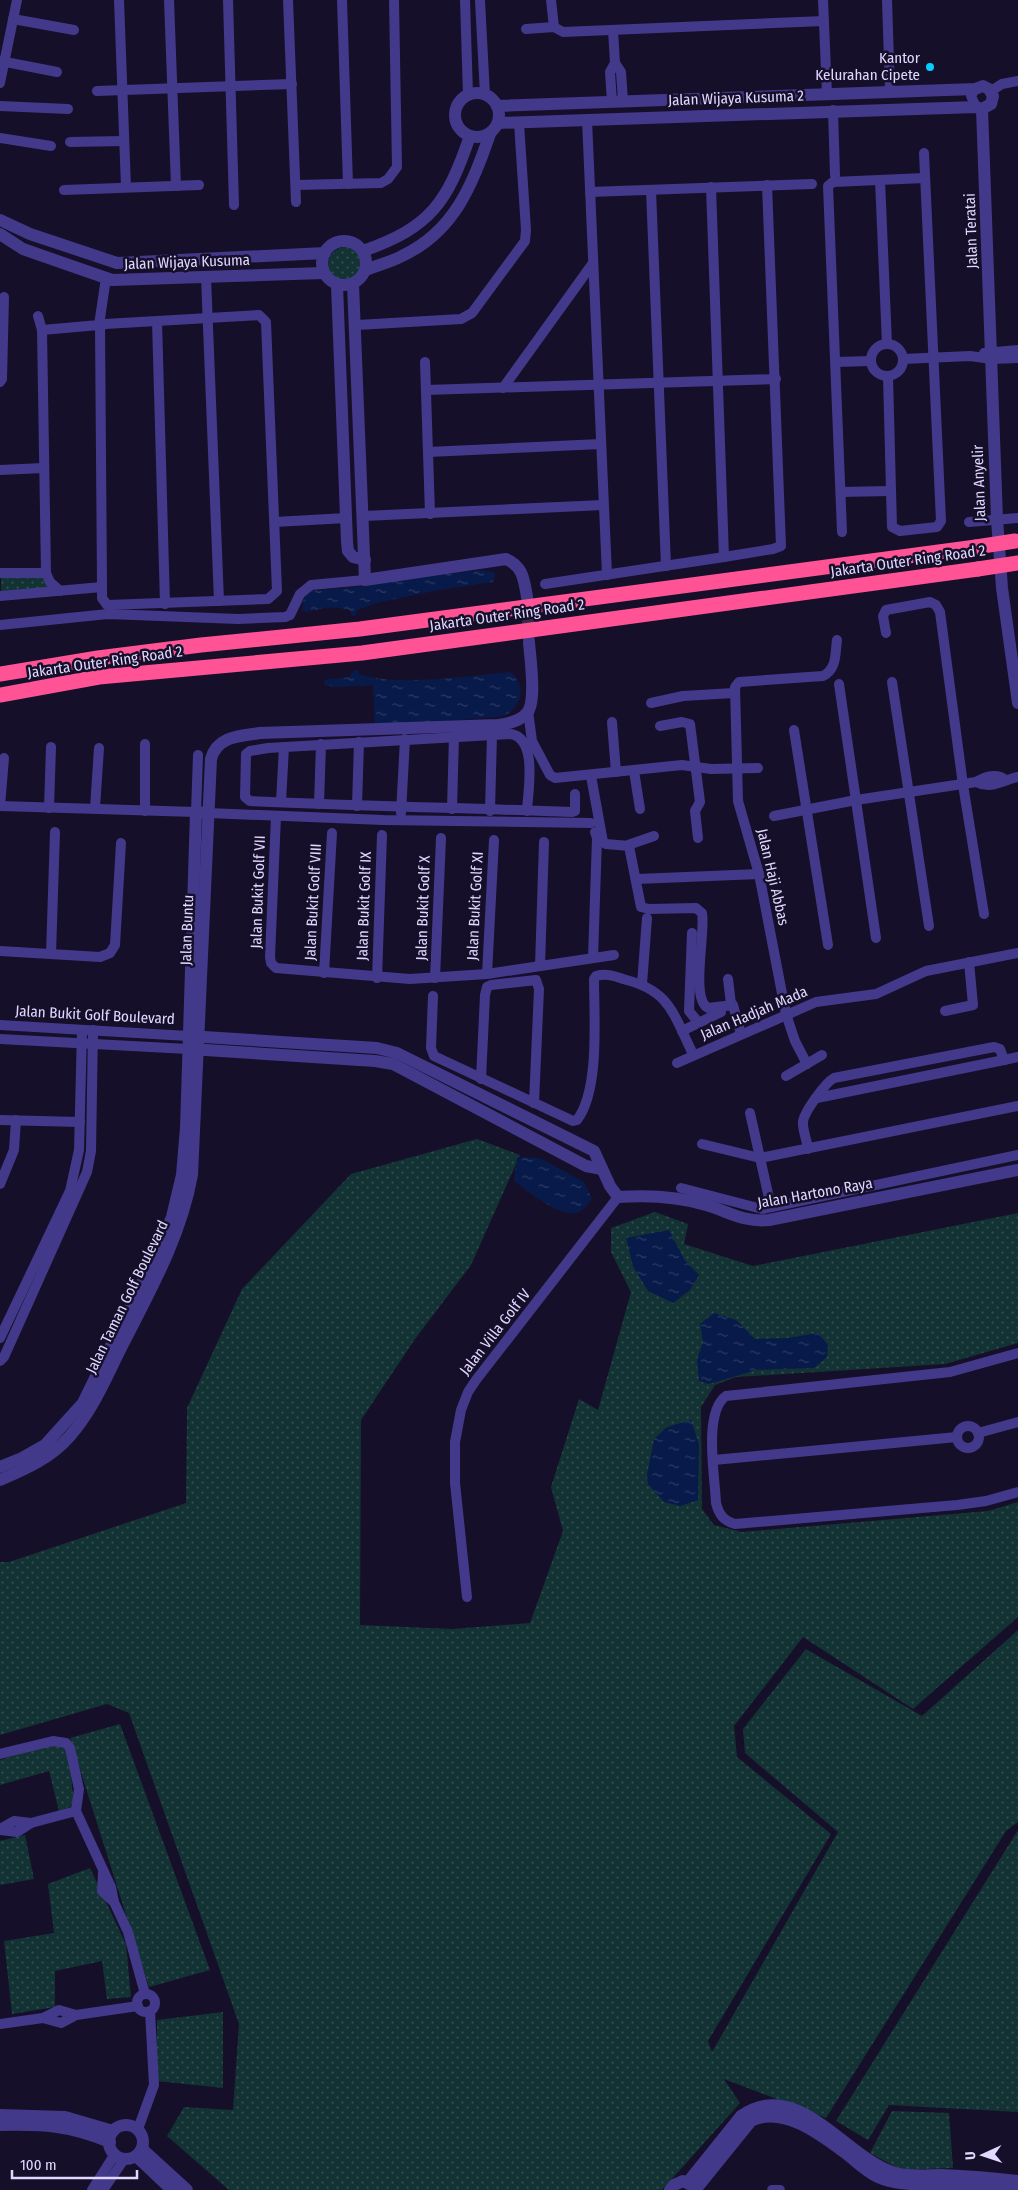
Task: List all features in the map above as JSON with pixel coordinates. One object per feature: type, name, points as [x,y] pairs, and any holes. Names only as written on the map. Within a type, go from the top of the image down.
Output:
[{"type":"highway","name":"Jakarta Outer Ring Road 2","points":[[0,674],[108,657],[360,629],[1017,541]]},
{"type":"highway","name":"Jakarta Outer Ring Road 2","points":[[0,695],[99,677],[362,653],[1018,563]]},
{"type":"street","points":[[0,83],[2,62],[17,0]]},
{"type":"street","points":[[119,0],[126,187]]},
{"type":"street","points":[[169,0],[176,186]]},
{"type":"street","points":[[228,0],[234,205]]},
{"type":"street","points":[[288,0],[296,202]]},
{"type":"street","points":[[342,0],[348,184]]},
{"type":"street","points":[[296,185],[381,183],[394,172],[398,161],[394,0]]},
{"type":"street","points":[[465,0],[468,95]]},
{"type":"street","points":[[366,270],[403,256],[430,238],[453,215],[472,184],[490,134],[498,123],[500,114],[497,106],[485,94],[480,0]]},
{"type":"street","points":[[551,0],[554,27]]},
{"type":"street","points":[[824,0],[827,94]]},
{"type":"street","points":[[887,0],[890,91]]},
{"type":"street","points":[[13,19],[74,30]]},
{"type":"street","points":[[526,29],[554,27],[562,32],[824,22]]},
{"type":"street","points":[[613,30],[615,63],[610,74],[618,102]]},
{"type":"street","points":[[2,62],[57,72]]},
{"type":"street","points":[[975,89],[971,96],[979,108],[989,106],[992,102],[991,91],[1002,84],[1018,81]]},
{"type":"street","points":[[97,91],[292,84]]},
{"type":"street","name":"Jalan Wijaya Kusuma 2","points":[[497,106],[975,89],[983,86],[991,91]]},
{"type":"street","points":[[485,94],[468,95],[460,102],[455,116],[461,131],[470,136],[480,138],[490,134]]},
{"type":"street","points":[[0,106],[68,108]]},
{"type":"street","name":"Jalan Wijaya Kusuma 2","points":[[498,123],[833,110],[979,108]]},
{"type":"street","name":"Jalan Teratai","points":[[979,108],[991,355]]},
{"type":"street","points":[[833,110],[835,175]]},
{"type":"street","points":[[587,120],[606,575]]},
{"type":"street","points":[[356,325],[461,319],[472,313],[525,241],[526,230],[519,123]]},
{"type":"street","points":[[363,251],[395,240],[423,221],[442,200],[456,177],[470,136]]},
{"type":"street","points":[[0,138],[51,146]]},
{"type":"street","points":[[70,142],[124,142]]},
{"type":"street","points":[[888,376],[892,525],[895,530],[939,526],[934,357],[924,153]]},
{"type":"street","points":[[842,532],[828,186],[833,182],[926,178]]},
{"type":"street","points":[[880,180],[886,344]]},
{"type":"street","points":[[590,192],[812,184]]},
{"type":"street","points":[[64,190],[199,185]]},
{"type":"street","points":[[545,584],[724,558],[773,549],[782,545],[766,185]]},
{"type":"street","points":[[711,187],[724,558]]},
{"type":"street","points":[[651,190],[666,566]]},
{"type":"street","name":"Jalan Wijaya Kusuma","points":[[0,220],[30,234],[112,263],[325,253]]},
{"type":"street","name":"Jalan Wijaya Kusuma","points":[[0,234],[23,249],[106,278],[124,281],[324,273]]},
{"type":"street","points":[[340,241],[353,243],[363,251],[366,257],[366,270],[361,278],[353,284],[337,285],[329,280],[324,273],[322,265],[325,253],[329,247],[340,241]]},
{"type":"street","points":[[179,261],[174,269],[179,279]]},
{"type":"street","points":[[163,262],[168,269],[163,279]]},
{"type":"street","points":[[503,388],[593,263]]},
{"type":"street","points":[[42,330],[99,325],[106,278]]},
{"type":"street","points":[[206,278],[219,601]]},
{"type":"street","points":[[353,284],[364,516],[365,580]]},
{"type":"street","points":[[337,285],[348,551],[355,559],[365,560]]},
{"type":"street","points":[[0,382],[4,297]]},
{"type":"street","points":[[259,315],[265,319],[275,522],[277,586],[275,594],[268,599],[110,606],[103,601],[102,587],[99,331],[105,324],[208,318],[259,315]]},
{"type":"street","points":[[38,316],[42,330],[46,573],[50,582],[60,591]]},
{"type":"street","points":[[157,321],[165,604]]},
{"type":"street","points":[[886,344],[898,348],[903,359],[900,369],[888,376],[876,372],[870,361],[874,350],[886,344]]},
{"type":"street","points":[[903,359],[991,355],[1018,350]]},
{"type":"street","points":[[991,355],[1018,358]]},
{"type":"street","name":"Jalan Anyelir","points":[[991,355],[996,519],[1002,588],[1018,703]]},
{"type":"street","points":[[836,362],[870,361]]},
{"type":"street","points":[[425,362],[430,514]]},
{"type":"street","points":[[426,390],[776,379]]},
{"type":"street","points":[[428,452],[601,444]]},
{"type":"street","points":[[0,470],[43,468]]},
{"type":"street","points":[[841,492],[890,491]]},
{"type":"street","points":[[364,516],[603,505]]},
{"type":"street","points":[[275,522],[346,518]]},
{"type":"street","points":[[969,522],[1018,518]]},
{"type":"street","points":[[0,625],[108,614],[238,619],[285,617],[290,615],[300,594],[311,585],[365,580],[506,559],[519,567],[523,576],[527,597]]},
{"type":"street","points":[[0,573],[46,573]]},
{"type":"street","points":[[0,596],[102,587]]},
{"type":"street","points":[[886,633],[884,616],[886,610],[930,602],[936,605],[940,612],[963,785],[984,914]]},
{"type":"street","points":[[651,703],[683,696],[734,694],[735,684],[739,682],[828,674],[834,665],[837,640]]},
{"type":"street","points":[[529,642],[532,693],[528,711],[532,741],[550,775],[558,779],[694,765],[711,769],[758,768]]},
{"type":"street","points":[[892,682],[929,926]]},
{"type":"street","points":[[840,684],[876,938]]},
{"type":"street","name":"Jalan Haji Abbas","points":[[734,694],[738,802],[759,874],[786,1014],[795,1041],[807,1064]]},
{"type":"street","name":"Jalan Buntu","points":[[202,812],[211,758],[216,747],[232,737],[321,730],[360,731],[498,725],[519,719],[528,711]]},
{"type":"street","points":[[612,722],[616,772]]},
{"type":"street","points":[[660,726],[682,722],[690,724],[700,803],[695,811],[698,838]]},
{"type":"street","points":[[794,730],[808,808],[828,945]]},
{"type":"street","points":[[490,811],[492,734]]},
{"type":"street","points":[[527,811],[529,754],[524,741],[518,736],[511,734],[320,744],[250,751],[246,754],[246,800],[402,808],[566,812],[575,811],[575,794]]},
{"type":"street","points":[[452,809],[454,736]]},
{"type":"street","points":[[401,820],[405,739]]},
{"type":"street","points":[[357,806],[359,742]]},
{"type":"street","points":[[145,744],[145,811]]},
{"type":"street","points":[[319,804],[320,744]]},
{"type":"street","points":[[49,808],[51,747]]},
{"type":"street","points":[[281,802],[284,747]]},
{"type":"street","points":[[95,808],[98,748]]},
{"type":"street","name":"Jalan Buntu","points":[[193,1049],[202,812],[198,754]]},
{"type":"street","points":[[4,758],[0,806],[592,826],[597,838],[592,958]]},
{"type":"street","points":[[634,771],[640,809]]},
{"type":"street","points":[[591,776],[604,843],[628,845],[654,836]]},
{"type":"street","points":[[774,816],[856,800],[963,785],[995,776],[1006,780],[1018,778]]},
{"type":"street","name":"Jalan Bukit Golf VII","points":[[276,816],[271,963],[276,968],[324,973]]},
{"type":"street","points":[[51,954],[55,832]]},
{"type":"street","name":"Jalan Bukit Golf VIII","points":[[324,973],[332,833]]},
{"type":"street","name":"Jalan Bukit Golf IX","points":[[377,978],[382,835]]},
{"type":"street","name":"Jalan Bukit Golf X","points":[[436,978],[441,838]]},
{"type":"street","name":"Jalan Bukit Golf XI","points":[[487,974],[494,840]]},
{"type":"street","points":[[540,966],[544,842]]},
{"type":"street","points":[[0,951],[100,957],[113,950],[121,843]]},
{"type":"street","points":[[628,845],[637,879],[640,903],[643,908],[696,908],[700,910],[703,918],[698,970],[703,1003],[708,1008],[731,1004]]},
{"type":"street","points":[[637,879],[759,874]]},
{"type":"street","points":[[642,984],[647,918]]},
{"type":"street","points":[[692,933],[689,1011],[698,1022]]},
{"type":"street","name":"Jalan Hadjah Mada","points":[[677,1063],[786,1014],[824,1000],[876,994],[926,971],[1018,952]]},
{"type":"street","points":[[324,973],[377,978],[436,978],[487,974],[614,955]]},
{"type":"street","points":[[945,1011],[973,1005],[969,962]]},
{"type":"street","points":[[433,996],[432,1054],[481,1079],[573,1121],[577,1120],[589,1093],[592,1079],[595,977],[605,974],[642,984],[665,999],[691,1050]]},
{"type":"street","points":[[728,979],[731,1004],[734,1006],[741,1034]]},
{"type":"street","points":[[481,1079],[487,987],[536,980],[539,983],[539,989],[534,1103]]},
{"type":"street","points":[[672,1010],[689,1011]]},
{"type":"street","points":[[682,1031],[722,1012]]},
{"type":"street","name":"Jalan Bukit Golf Boulevard","points":[[0,1025],[194,1036]]},
{"type":"street","points":[[0,1338],[70,1191],[76,1169],[80,1120],[82,1030]]},
{"type":"street","points":[[0,1361],[4,1358],[85,1179],[91,1151],[94,1030]]},
{"type":"street","points":[[194,1036],[388,1050],[594,1151],[618,1198]]},
{"type":"street","name":"Jalan Bukit Golf Boulevard","points":[[0,1039],[82,1043],[93,1046],[193,1049]]},
{"type":"street","points":[[808,1149],[804,1119],[826,1085],[834,1078],[994,1047],[1000,1049],[1004,1060]]},
{"type":"street","points":[[193,1049],[393,1064],[586,1166],[602,1169]]},
{"type":"street","name":"Jalan Taman Golf Boulevard","points":[[0,1468],[45,1445],[82,1403],[157,1252],[172,1217],[182,1175],[193,1049]]},
{"type":"street","name":"Jalan Taman Golf Boulevard","points":[[0,1480],[28,1468],[50,1454],[75,1429],[90,1408],[167,1256],[182,1219],[192,1175],[193,1049]]},
{"type":"street","points":[[786,1076],[822,1055]]},
{"type":"street","points":[[817,1098],[1018,1057]]},
{"type":"street","points":[[80,1095],[92,1096]]},
{"type":"street","points":[[474,1108],[481,1095]]},
{"type":"street","points":[[702,1144],[760,1158],[1018,1106]]},
{"type":"street","points":[[548,1127],[555,1112]]},
{"type":"street","points":[[750,1113],[771,1207]]},
{"type":"street","points":[[0,1120],[80,1120],[92,1118]]},
{"type":"street","points":[[0,1184],[14,1150],[16,1120]]},
{"type":"street","points":[[681,1188],[757,1209],[1018,1155]]},
{"type":"street","name":"Jalan Hartono Raya","points":[[618,1198],[641,1195],[673,1198],[707,1205],[739,1218],[760,1221],[1018,1170]]},
{"type":"street","name":"Jalan Villa Golf IV","points":[[466,1597],[455,1484],[455,1442],[461,1410],[468,1392],[476,1380],[618,1198]]},
{"type":"street","points":[[1018,1353],[950,1372],[726,1396],[719,1401],[712,1420],[718,1511],[726,1521],[735,1524],[971,1504],[1018,1492]]},
{"type":"street","points":[[978,1433],[1018,1422]]},
{"type":"street","points":[[966,1426],[974,1427],[978,1433],[977,1444],[968,1448],[962,1446],[957,1437],[960,1430],[966,1426]]},
{"type":"street","points":[[714,1460],[957,1437]]},
{"type":"street","points":[[0,1754],[53,1741],[66,1743],[70,1748],[79,1789],[76,1811],[103,1871],[102,1891],[114,1902],[134,1950],[145,1994]]},
{"type":"street","points":[[0,1829],[17,1832],[31,1823],[76,1811]]},
{"type":"street","points":[[138,2129],[154,2084],[150,2011],[154,2006],[154,2000],[151,1995],[145,1994],[137,2000],[138,2006],[140,2010],[150,2011]]},
{"type":"street","points":[[0,2024],[43,2018],[61,2023],[76,2015],[138,2006]]},
{"type":"street","points":[[693,2187],[741,2116],[752,2108],[772,2105],[796,2110],[814,2119],[872,2163],[898,2174],[1018,2181]]},
{"type":"street","points":[[0,2115],[64,2117],[112,2136],[129,2155],[172,2190]]},
{"type":"street","points":[[693,2187],[751,2121],[758,2117],[778,2116],[794,2121],[822,2138],[869,2172],[888,2181],[912,2185],[982,2186],[1018,2190]]},
{"type":"street","points":[[0,2124],[62,2126],[112,2136],[125,2125],[138,2129],[142,2135],[103,2190]]},
{"type":"street","points":[[92,2190],[129,2155]]},
{"type":"street","points":[[129,2155],[186,2190]]},
{"type":"street","points":[[670,2190],[678,2182],[693,2187]]},
{"type":"street","points":[[772,2190],[780,2190]]},
{"type":"green space","points":[[346,247],[358,253],[364,265],[358,277],[346,283],[334,277],[328,265],[334,253]]},
{"type":"green space","points":[[44,575],[53,589],[1,593],[1,576]]},
{"type":"green space","points":[[477,1139],[520,1155],[471,1265],[415,1339],[361,1420],[360,1625],[452,1629],[530,1623],[563,1531],[551,1487],[579,1399],[598,1410],[631,1292],[611,1252],[611,1228],[655,1212],[688,1224],[684,1244],[753,1266],[1018,1213],[1018,1343],[945,1364],[736,1377],[715,1385],[701,1407],[702,1509],[714,1525],[742,1532],[988,1511],[1018,1502],[1018,1617],[913,1709],[803,1637],[734,1726],[737,1757],[831,1834],[708,2041],[712,2052],[838,1832],[745,1753],[743,1729],[806,1649],[922,1716],[1018,1630],[1018,1822],[1006,1831],[826,2118],[724,2079],[740,2103],[662,2190],[229,2190],[167,2136],[184,2107],[233,2110],[239,2024],[129,1713],[107,1704],[0,1735],[0,1562],[9,1562],[186,1503],[187,1408],[242,1289],[351,1174]]},
{"type":"green space","points":[[120,1724],[210,1970],[149,1987],[70,1738]]},
{"type":"green space","points":[[52,1744],[63,1746],[69,1757],[74,1805],[59,1811],[49,1771],[0,1785],[0,1760]]},
{"type":"green space","points":[[1018,1830],[1018,2112],[889,2105],[868,2140],[836,2121]]},
{"type":"green space","points":[[25,1835],[34,1879],[0,1885],[0,1841]]},
{"type":"green space","points":[[90,1868],[126,1944],[131,1997],[107,1999],[102,1961],[55,1971],[55,2007],[12,2014],[4,1941],[54,1933],[48,1884]]},
{"type":"green space","points":[[223,2012],[223,2088],[157,2081],[157,2020]]},
{"type":"green space","points":[[892,2111],[949,2113],[953,2168],[901,2170],[870,2153]]},
{"type":"water","points":[[482,570],[494,572],[493,582],[439,590],[380,602],[357,610],[356,615],[352,616],[350,610],[341,608],[302,610],[304,597],[310,591],[366,586],[408,578]]},
{"type":"water","points":[[354,670],[359,671],[359,674],[374,678],[392,680],[455,678],[511,672],[521,690],[519,701],[505,716],[375,727],[373,685],[335,687],[325,685],[324,680],[349,677]]},
{"type":"water","points":[[517,1157],[540,1158],[584,1182],[592,1199],[581,1211],[574,1213],[565,1212],[546,1204],[514,1181]]},
{"type":"water","points":[[669,1230],[684,1259],[699,1275],[690,1290],[673,1303],[648,1291],[633,1266],[626,1238]]},
{"type":"water","points":[[714,1313],[736,1320],[755,1339],[788,1338],[818,1333],[828,1345],[827,1357],[814,1368],[756,1370],[708,1384],[699,1381],[697,1360],[703,1342],[700,1324]]},
{"type":"water","points":[[691,1420],[699,1444],[698,1500],[680,1506],[664,1502],[648,1484],[647,1475],[654,1439],[667,1427]]},
{"type":"tunnel","points":[[527,597],[529,640]]},
{"type":"place","name":"Kantor Kelurahan Cipete","points":[[930,67]]}]
